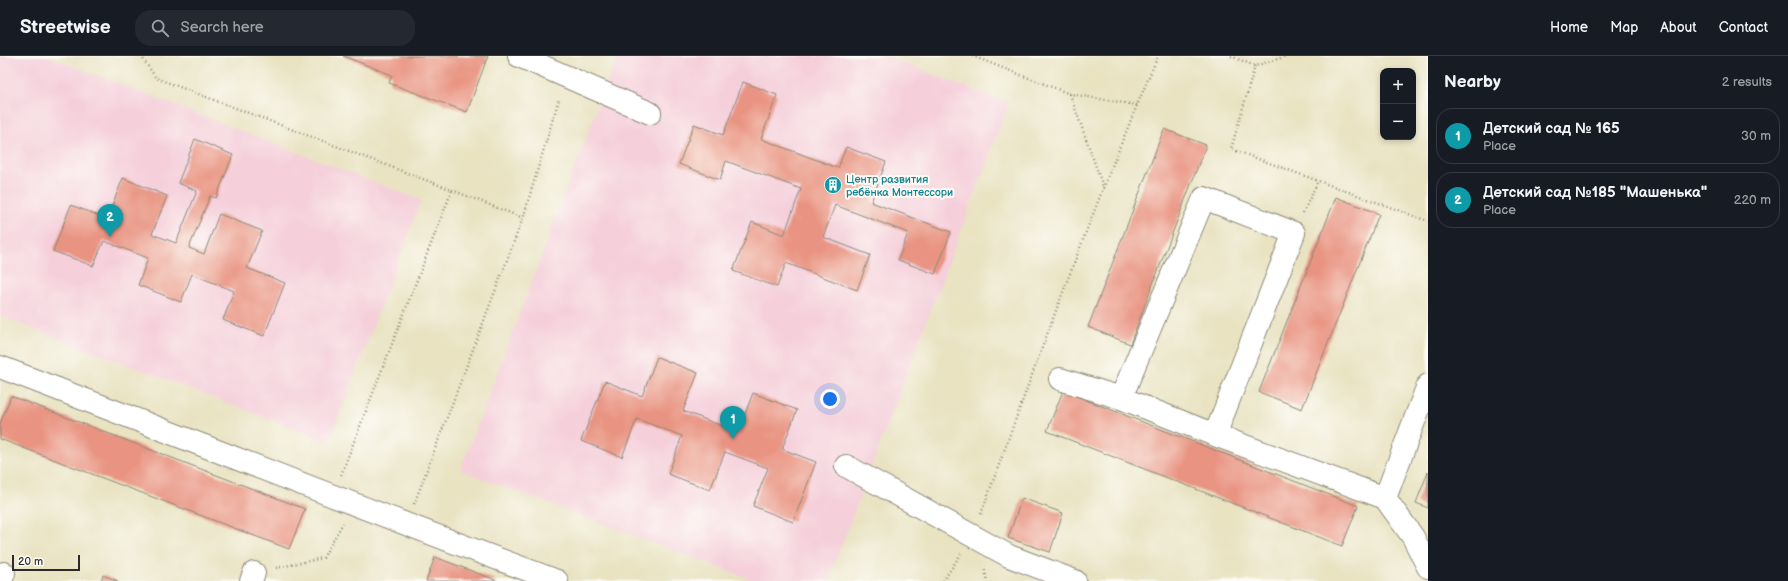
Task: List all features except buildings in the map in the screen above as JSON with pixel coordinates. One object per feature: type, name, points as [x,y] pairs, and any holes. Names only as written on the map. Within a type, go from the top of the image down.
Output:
[{"type":"lane","points":[[519,56],[650,113]]},
{"type":"lane","points":[[1121,398],[1204,198],[1294,233],[1215,435]]},
{"type":"lane","points":[[0,367],[334,495],[406,526],[557,581]]},
{"type":"lane","points":[[1060,379],[1121,398],[1384,498],[1413,537],[1428,567]]},
{"type":"lane","points":[[1384,498],[1428,385]]},
{"type":"lane","points":[[846,466],[1009,556],[1075,581]]},
{"type":"path","points":[[141,56],[156,78],[523,218]]},
{"type":"path","points":[[972,56],[1070,94],[1137,105]]},
{"type":"path","points":[[942,581],[973,536],[1031,377],[1137,105],[1158,56]]},
{"type":"path","points":[[1231,56],[1256,66],[1286,56]]},
{"type":"path","points":[[1256,66],[1231,149],[1428,221]]},
{"type":"path","points":[[406,526],[523,218],[566,76]]},
{"type":"path","points":[[1070,94],[1104,190]]},
{"type":"path","points":[[1294,233],[1318,181]]},
{"type":"path","points":[[334,495],[452,190]]},
{"type":"path","points":[[252,577],[323,558],[354,503]]},
{"type":"path","points":[[986,571],[988,581]]},
{"type":"shaded area","points":[[0,56],[47,56],[421,200],[329,442],[0,316]]},
{"type":"shaded area","points":[[617,56],[885,56],[1009,103],[828,581],[755,581],[460,470]]},
{"type":"place","name":"Центр развития ребёнка Монтессори","points":[[833,185]]},
{"type":"place","name":"Детский сад №185 \"Машенька\"","points":[[110,237]]},
{"type":"place","name":"Детский сад № 165","points":[[733,439]]}]
